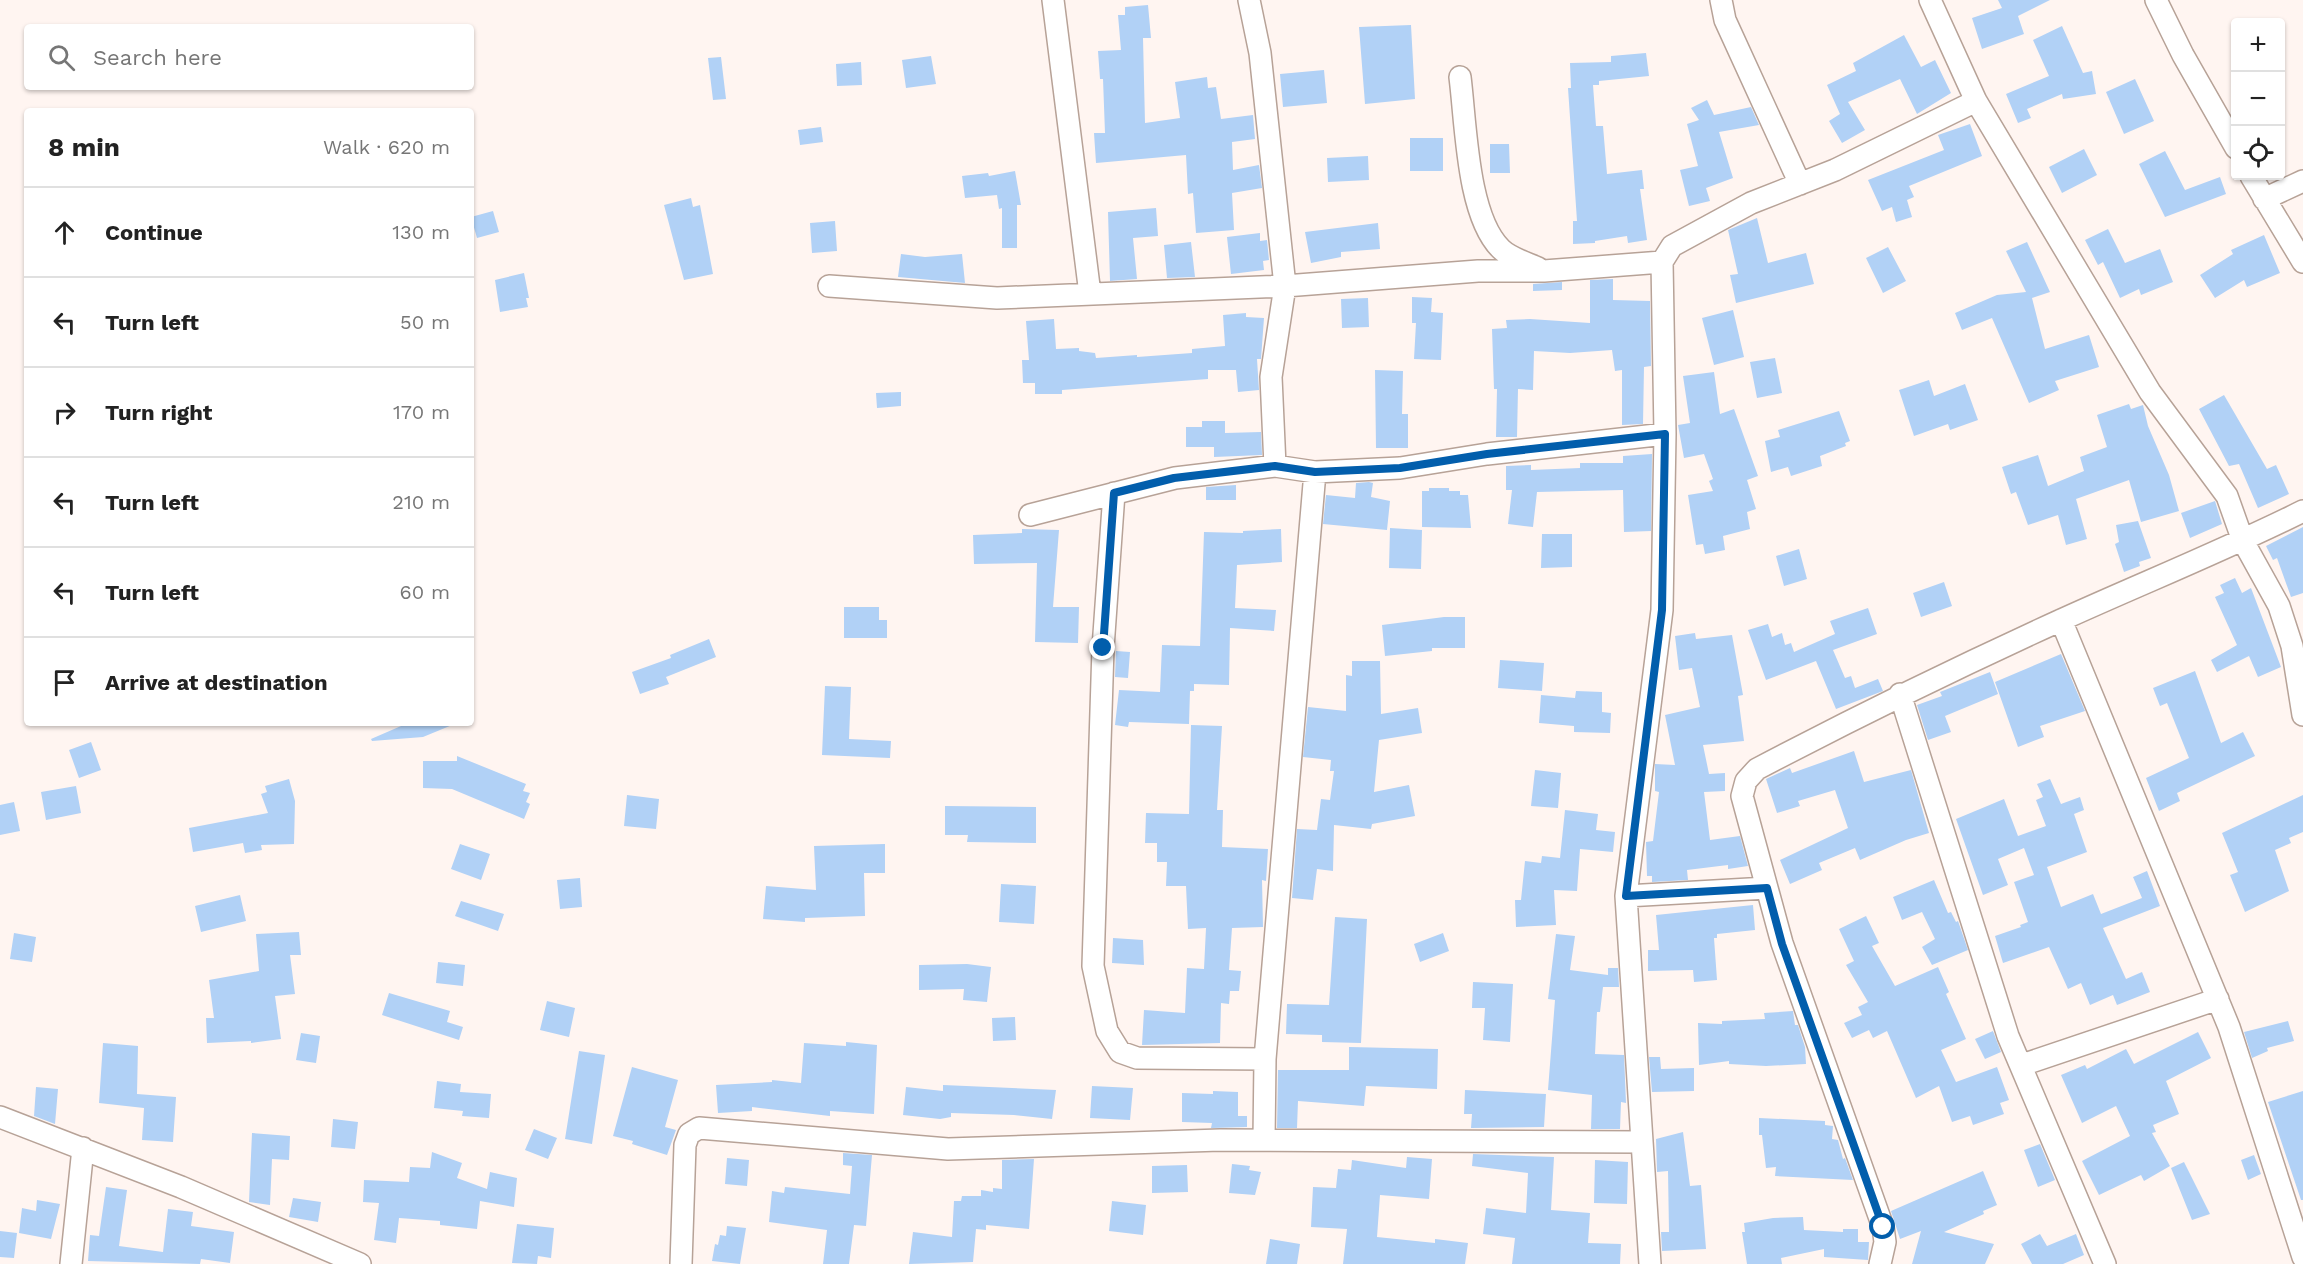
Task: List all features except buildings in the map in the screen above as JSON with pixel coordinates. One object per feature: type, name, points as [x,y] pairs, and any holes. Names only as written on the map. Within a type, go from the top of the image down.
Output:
[{"type":"street","points":[[1053,0],[1090,294]]},
{"type":"street","points":[[1249,0],[1260,53],[1285,286],[1271,377],[1275,466]]},
{"type":"street","points":[[1721,0],[1725,20],[1800,184]]},
{"type":"street","points":[[1930,0],[1976,101],[2150,392],[2228,496],[2243,541],[2279,606],[2292,646],[2303,715]]},
{"type":"street","points":[[2156,0],[2183,55],[2231,141]]},
{"type":"street","points":[[1460,77],[1477,209],[1486,230],[1502,251],[1544,271]]},
{"type":"street","points":[[1650,1264],[1626,896],[1662,610],[1665,434],[1662,262],[1671,246],[1751,203],[1835,170],[1976,101]]},
{"type":"street","points":[[2253,180],[2303,262]]},
{"type":"street","points":[[2264,199],[2303,181]]},
{"type":"street","points":[[829,286],[997,298],[1285,286],[1478,271],[1544,271],[1662,262]]},
{"type":"street","points":[[1030,515],[1174,478],[1275,466],[1315,472],[1400,468],[1487,454],[1665,434]]},
{"type":"street","points":[[1264,1140],[1265,1059],[1315,472]]},
{"type":"street","points":[[1114,493],[1103,648],[1094,966],[1107,1031],[1120,1052],[1137,1058],[1265,1059]]},
{"type":"street","points":[[1880,1264],[1885,1242],[1883,1227],[1782,944],[1742,796],[1746,781],[1757,769],[1900,694],[2061,620],[2243,541],[2303,511]]},
{"type":"street","points":[[2061,620],[2218,999],[2303,1257]]},
{"type":"street","points":[[1900,694],[2008,1036],[2105,1264]]},
{"type":"street","points":[[1626,896],[1767,888]]},
{"type":"street","points":[[2022,1065],[2218,999]]},
{"type":"street","points":[[0,1117],[83,1148],[360,1264]]},
{"type":"street","points":[[681,1264],[685,1145],[689,1134],[699,1128],[948,1149],[1264,1140],[1642,1142]]},
{"type":"street","points":[[71,1264],[83,1148]]},
{"type":"route","points":[[1103,648],[1114,493],[1174,478],[1275,466],[1315,472],[1400,468],[1487,454],[1665,434],[1662,610],[1626,896],[1767,888],[1782,944],[1883,1227]]}]
